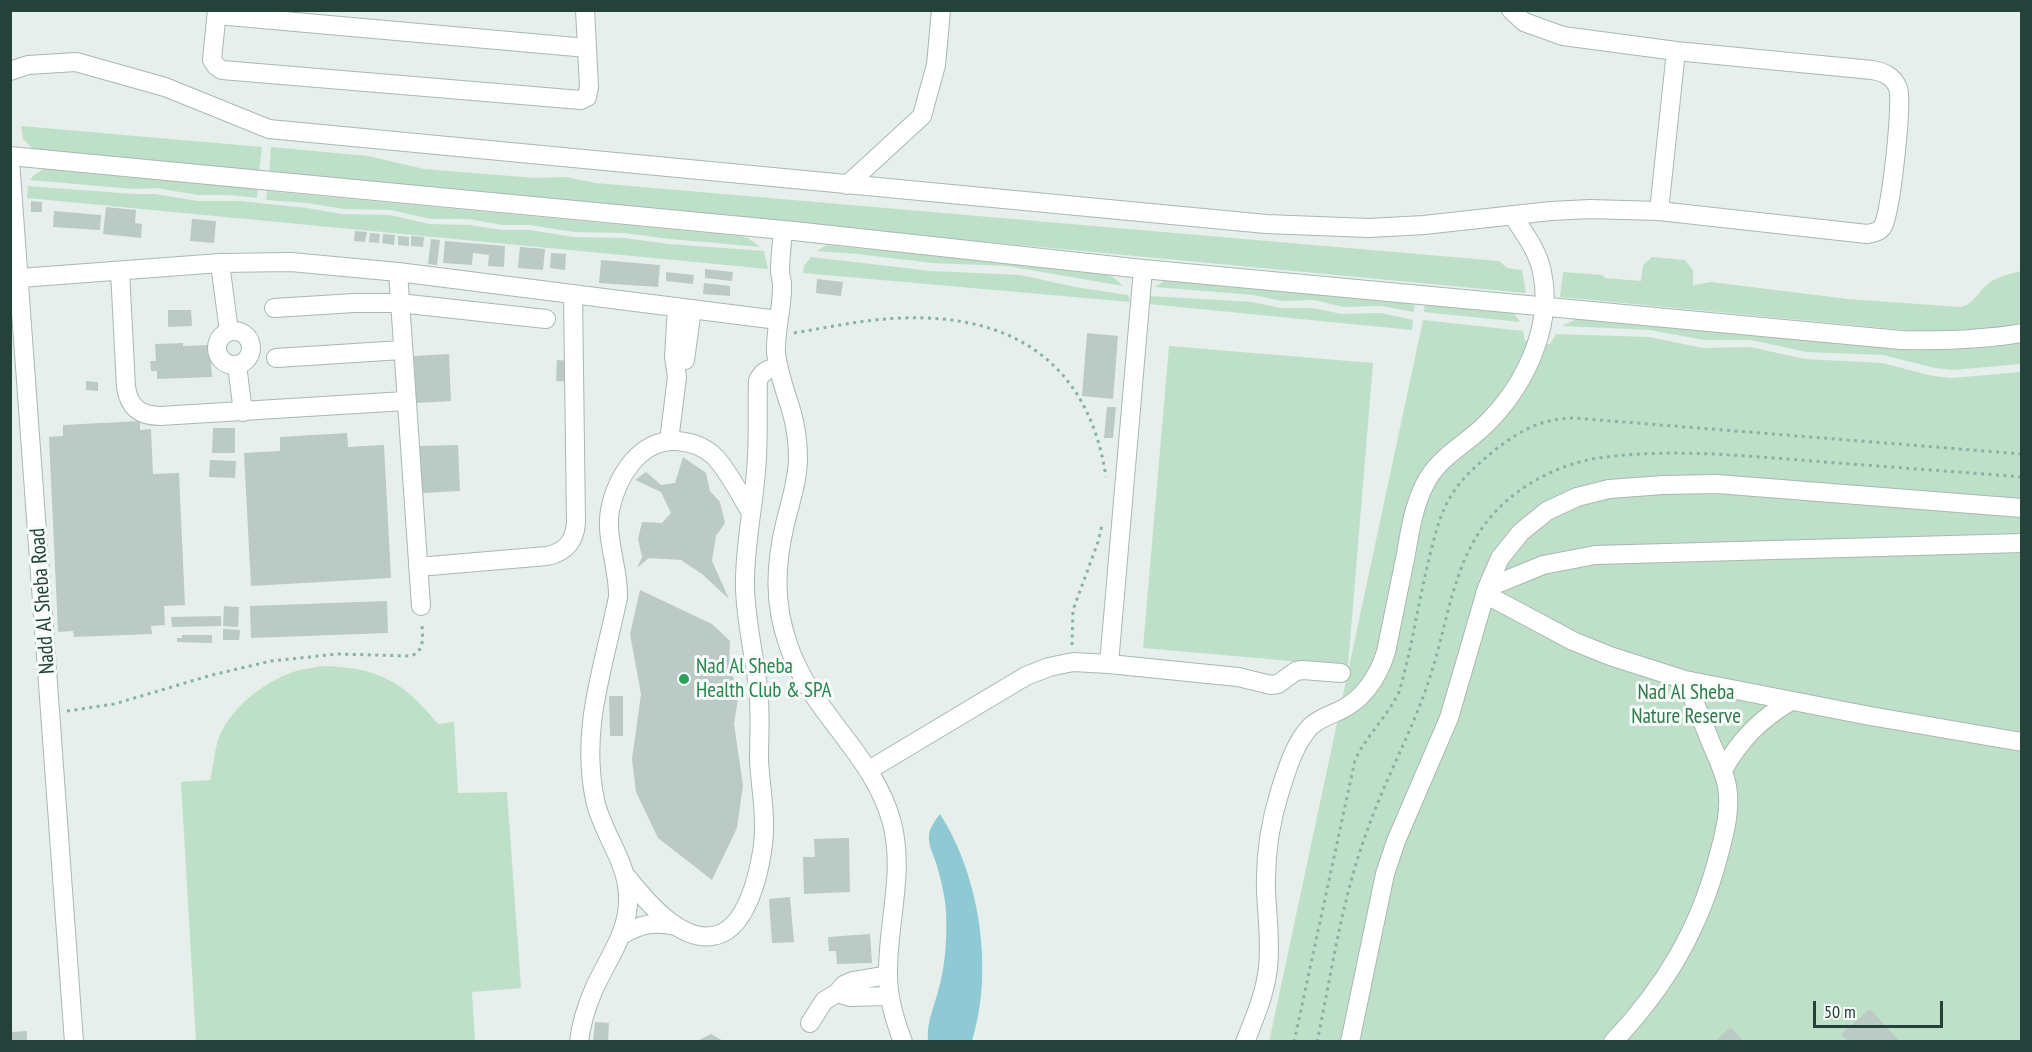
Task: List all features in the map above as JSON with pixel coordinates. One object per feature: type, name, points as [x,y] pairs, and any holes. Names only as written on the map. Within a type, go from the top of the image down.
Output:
[{"type":"street","points":[[585,10],[587,48],[589,90],[587,97],[581,100],[226,71],[216,66],[213,60],[217,13],[587,48]]},
{"type":"street","points":[[847,185],[922,116],[936,64],[941,10]]},
{"type":"street","points":[[10,71],[27,65],[76,62],[165,87],[269,129],[1320,228],[1424,225],[1590,209],[1659,212],[1867,234],[1878,232],[1883,226],[1888,211],[1900,98],[1895,82],[1889,76],[1872,70],[1676,51],[1563,36],[1524,22],[1511,10]]},
{"type":"street","points":[[1659,212],[1676,51]]},
{"type":"street","points":[[10,158],[789,231],[1143,269],[1901,340],[1947,341],[1994,338],[2022,333]]},
{"type":"street","name":"Nadd Al Sheba Road","points":[[10,158],[74,1041]]},
{"type":"street","points":[[1245,1041],[1264,992],[1267,976],[1270,941],[1266,856],[1271,823],[1292,759],[1304,734],[1313,724],[1353,703],[1365,692],[1382,667],[1412,519],[1425,483],[1450,453],[1480,430],[1500,409],[1517,387],[1533,355],[1544,289],[1542,272],[1537,255],[1513,216]]},
{"type":"street","points":[[789,231],[780,271],[782,284],[778,328],[778,367],[793,417],[798,461],[778,560],[776,588],[780,617],[788,646],[801,675],[817,702],[869,770],[889,814],[897,852],[897,881],[888,975],[889,996],[903,1041]]},
{"type":"street","points":[[20,278],[220,262],[291,262],[398,272],[684,308],[778,328]]},
{"type":"street","points":[[220,262],[230,332],[244,335],[251,348],[250,356],[245,362],[237,365],[243,412]]},
{"type":"street","points":[[1109,664],[1143,269]]},
{"type":"street","points":[[120,271],[126,387],[133,406],[140,412],[149,416],[405,401]]},
{"type":"street","points":[[398,272],[405,401],[421,606]]},
{"type":"street","points":[[418,567],[547,556],[565,549],[572,541],[576,522],[573,294]]},
{"type":"street","points":[[274,308],[399,303],[546,319]]},
{"type":"street","points":[[669,441],[677,377],[674,357],[684,308]]},
{"type":"street","points":[[276,358],[402,350]]},
{"type":"street","points":[[622,935],[634,927],[648,923],[676,926],[699,937],[722,934],[739,918],[750,897],[757,874],[764,826],[759,761],[758,688],[749,638],[745,553],[758,456],[758,380],[768,369],[778,367]]},
{"type":"street","points":[[579,1041],[585,1013],[594,989],[622,935],[627,915],[628,895],[625,875],[602,824],[596,802],[590,757],[592,712],[618,597],[619,580],[609,531],[610,514],[616,489],[628,466],[640,453],[653,444],[686,441],[714,456],[750,511]]},
{"type":"street","points":[[1350,1041],[1385,874],[1396,841],[1449,718],[1486,591],[1500,558],[1521,532],[1547,511],[1577,497],[1609,489],[1717,484],[2022,508]]},
{"type":"street","points":[[1486,591],[1543,565],[1595,555],[2022,543]]},
{"type":"street","points":[[1486,591],[1573,641],[1647,670],[1791,701],[2022,742]]},
{"type":"street","points":[[869,770],[1026,676],[1049,667],[1073,662],[1238,677],[1271,685],[1278,684],[1296,671],[1341,673]]},
{"type":"street","points":[[1613,1041],[1638,1016],[1684,949],[1701,912],[1714,874],[1727,819],[1728,802],[1723,770],[1685,680]]},
{"type":"street","points":[[1723,770],[1744,737],[1766,717],[1791,701]]},
{"type":"street","points":[[625,875],[649,902],[676,926]]},
{"type":"street","points":[[810,1023],[824,1001],[848,983],[888,975]]},
{"type":"street","points":[[837,993],[850,997],[889,996]]},
{"type":"path","points":[[778,328],[913,318],[963,323],[1021,340],[1048,359],[1071,384],[1088,412],[1100,443],[1106,487]]},
{"type":"path","points":[[1293,1041],[1356,760],[1361,747],[1390,709],[1399,692],[1439,522],[1455,489],[1480,462],[1525,429],[1549,420],[1575,418],[2022,454]]},
{"type":"path","points":[[1073,662],[1073,610],[1098,542],[1103,520]]},
{"type":"path","points":[[51,712],[114,704],[212,675],[271,661],[338,654],[411,656],[422,647],[421,606]]},
{"type":"green space","points":[[21,126],[262,147],[259,173],[33,149],[23,139]]},
{"type":"green space","points":[[271,147],[368,156],[424,169],[535,178],[566,177],[596,183],[1499,261],[1507,268],[1522,270],[1526,293],[269,174]]},
{"type":"green space","points":[[43,169],[258,189],[257,198],[198,195],[156,188],[133,189],[30,180]]},
{"type":"green space","points":[[28,186],[155,194],[198,201],[240,201],[342,214],[390,215],[430,224],[469,225],[502,230],[530,230],[574,237],[624,238],[669,244],[764,251],[768,269],[27,198]]},
{"type":"green space","points":[[267,191],[740,236],[748,238],[760,247],[624,233],[574,232],[530,225],[502,225],[469,219],[431,219],[390,210],[343,209],[308,203],[266,200]]},
{"type":"green space","points":[[826,245],[1098,272],[1113,277],[1123,286],[1007,266],[932,263],[817,251]]},
{"type":"green space","points":[[811,257],[931,271],[1021,275],[1075,287],[1128,295],[1130,302],[803,273],[804,266]]},
{"type":"green space","points":[[1652,257],[1685,260],[1693,270],[1693,285],[1711,282],[1848,299],[1960,307],[1969,304],[1985,286],[1993,281],[2021,271],[2021,323],[1992,329],[1937,333],[1560,297],[1563,272],[1641,281],[1643,265]]},
{"type":"green space","points":[[1167,279],[1415,300],[1414,312],[1381,306],[1343,307],[1314,300],[1282,301],[1253,295],[1155,287]]},
{"type":"green space","points":[[1150,296],[1252,302],[1281,308],[1313,308],[1342,314],[1381,313],[1413,320],[1412,330],[1149,304]]},
{"type":"green space","points":[[1425,301],[1510,308],[1520,322],[1424,312]]},
{"type":"green space","points":[[1581,317],[1913,349],[1967,349],[2021,342],[2021,364],[1953,370],[1935,368],[1883,355],[1806,352],[1751,340],[1704,340],[1650,330],[1562,326]]},
{"type":"green space","name":"Nad Al Sheba Nature Reserve","points":[[1423,320],[1523,331],[1525,341],[1550,344],[1556,334],[1649,337],[1703,348],[1750,347],[1805,359],[1882,363],[1933,376],[1952,378],[2021,372],[2021,1041],[1269,1042]]},
{"type":"green space","points":[[1169,346],[1373,363],[1348,666],[1143,648]]},
{"type":"green space","points":[[321,666],[358,669],[373,673],[400,687],[438,724],[454,722],[458,793],[507,792],[521,988],[472,992],[475,1041],[196,1041],[181,782],[210,780],[217,743],[222,731],[247,699],[281,677],[296,671]]},
{"type":"water","points":[[940,814],[965,866],[974,895],[979,924],[982,985],[979,1014],[972,1041],[928,1041],[930,1019],[945,957],[944,894],[929,839],[932,827]]},
{"type":"building","points":[[31,201],[42,202],[42,212],[31,212]]},
{"type":"building","points":[[106,207],[136,210],[135,223],[142,224],[141,238],[103,234]]},
{"type":"building","points":[[54,211],[101,215],[100,230],[53,227]]},
{"type":"building","points":[[192,219],[216,221],[214,243],[190,241]]},
{"type":"building","points":[[355,231],[367,232],[365,242],[354,241]]},
{"type":"building","points":[[370,233],[380,234],[379,243],[369,242]]},
{"type":"building","points":[[383,234],[395,235],[394,245],[382,243]]},
{"type":"building","points":[[398,236],[409,237],[409,246],[398,245]]},
{"type":"building","points":[[411,236],[424,237],[423,247],[411,246]]},
{"type":"building","points":[[431,239],[440,240],[437,265],[428,264]]},
{"type":"building","points":[[445,241],[505,246],[504,267],[488,266],[489,255],[473,253],[472,265],[443,263]]},
{"type":"building","points":[[520,247],[545,249],[543,270],[518,268]]},
{"type":"building","points":[[551,253],[566,254],[565,270],[550,268]]},
{"type":"building","points":[[601,260],[660,265],[658,287],[599,283]]},
{"type":"building","points":[[705,269],[733,272],[732,281],[705,278]]},
{"type":"building","points":[[666,272],[694,275],[693,284],[666,281]]},
{"type":"building","points":[[817,279],[843,282],[841,296],[816,293]]},
{"type":"building","points":[[704,283],[730,286],[730,296],[703,294]]},
{"type":"building","points":[[168,310],[191,310],[192,326],[168,327]]},
{"type":"building","points":[[1087,333],[1118,336],[1113,399],[1082,396]]},
{"type":"building","points":[[183,343],[183,346],[211,345],[211,351],[218,350],[218,363],[211,363],[212,377],[157,379],[157,371],[151,371],[150,361],[156,361],[155,344]]},
{"type":"building","points":[[449,354],[451,401],[416,403],[414,356]]},
{"type":"building","points":[[557,360],[572,361],[571,382],[556,381]]},
{"type":"building","points":[[86,381],[98,382],[98,391],[86,390]]},
{"type":"building","points":[[1107,407],[1116,407],[1113,438],[1104,438]]},
{"type":"building","points":[[140,421],[140,430],[151,429],[153,474],[179,473],[185,605],[164,606],[165,625],[151,626],[152,634],[74,637],[73,631],[58,632],[49,437],[63,436],[63,425]]},
{"type":"building","points":[[213,428],[235,428],[235,453],[212,453]]},
{"type":"building","points":[[347,433],[348,447],[384,445],[391,578],[251,586],[244,453],[280,451],[280,437]]},
{"type":"building","points":[[458,445],[460,491],[422,493],[419,446]]},
{"type":"building","points":[[683,457],[706,473],[710,491],[720,502],[725,523],[716,536],[712,561],[729,599],[702,574],[681,560],[649,558],[637,568],[642,557],[638,539],[642,522],[662,523],[671,513],[661,492],[635,480],[646,472],[661,485],[675,483]]},
{"type":"building","points":[[210,460],[236,461],[235,478],[209,477]]},
{"type":"building","points":[[640,590],[712,624],[730,641],[729,667],[739,692],[734,724],[743,785],[737,828],[712,880],[658,838],[636,792],[632,759],[641,694],[630,634]]},
{"type":"building","points":[[387,601],[388,633],[251,638],[250,606]]},
{"type":"building","points":[[224,606],[239,607],[238,627],[223,626]]},
{"type":"building","points":[[221,616],[221,626],[172,627],[171,617]]},
{"type":"building","points":[[223,629],[240,630],[239,640],[223,640]]},
{"type":"building","points":[[182,635],[212,635],[212,643],[177,642],[177,638],[182,638]]},
{"type":"building","points":[[609,696],[623,696],[623,736],[610,736]]},
{"type":"building","points":[[849,838],[850,892],[804,894],[803,857],[815,857],[814,839]]},
{"type":"building","points":[[790,897],[794,942],[772,943],[769,899]]},
{"type":"building","points":[[870,934],[872,963],[837,964],[836,951],[829,951],[828,937]]},
{"type":"building","points":[[1870,1009],[1900,1042],[1848,1042],[1841,1034]]},
{"type":"building","points":[[595,1022],[609,1023],[608,1042],[593,1042]]},
{"type":"building","points":[[1731,1027],[1744,1042],[1714,1042]]},
{"type":"building","points":[[27,1031],[27,1042],[11,1042],[11,1032]]},
{"type":"building","points":[[711,1034],[725,1042],[695,1042]]},
{"type":"place","name":"Nad Al Sheba Health Club & SPA","points":[[684,679]]}]
